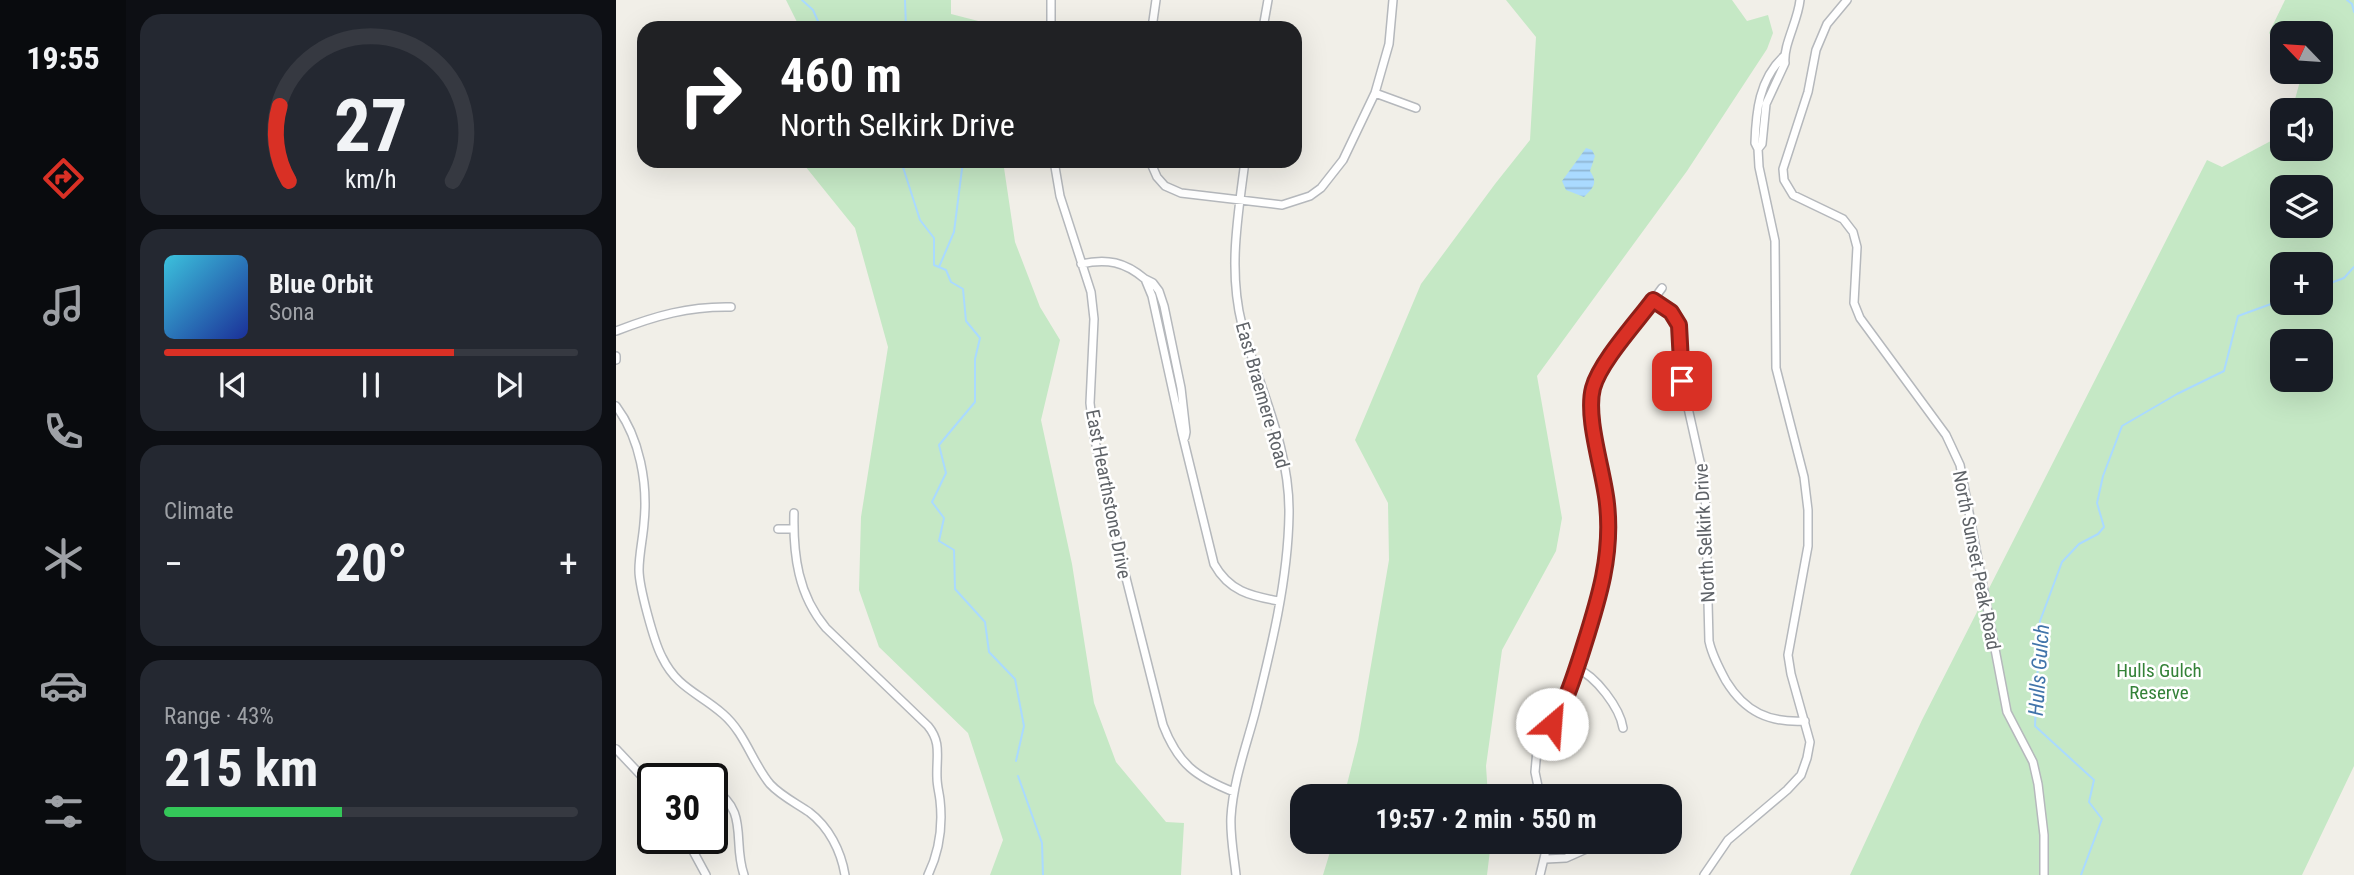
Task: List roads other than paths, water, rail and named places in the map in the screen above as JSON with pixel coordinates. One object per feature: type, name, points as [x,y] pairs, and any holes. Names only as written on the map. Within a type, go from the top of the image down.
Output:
[{"type":"street","points":[[1051,0],[1051,21]]},
{"type":"street","points":[[1153,21],[1156,0]]},
{"type":"street","points":[[1264,21],[1268,0]]},
{"type":"street","points":[[1153,168],[1166,186],[1181,193],[1282,205],[1296,202],[1321,188],[1343,160],[1375,93],[1389,44],[1393,0]]},
{"type":"street","points":[[1704,875],[1728,839],[1801,775],[1810,742],[1788,655],[1808,546],[1808,510],[1804,477],[1776,368],[1775,241],[1755,143],[1758,101],[1770,73],[1784,56],[1795,26],[1800,0]]},
{"type":"street","name":"North Sunset Peak Road","points":[[1847,0],[1828,24],[1816,50],[1808,92],[1785,158],[1784,180],[1793,195],[1843,219],[1853,232],[1857,247],[1854,303],[1860,318],[1945,435],[1960,465],[2007,712],[2033,762],[2038,784],[2044,835],[2044,875]]},
{"type":"street","points":[[1375,93],[1416,108]]},
{"type":"street","name":"East Hearthstone Drive","points":[[1055,168],[1060,196],[1091,292],[1094,319],[1090,403],[1094,436],[1119,554],[1163,725],[1171,746],[1186,765],[1212,783],[1234,792]]},
{"type":"street","name":"East Braemere Road","points":[[1236,875],[1231,838],[1234,792],[1269,658],[1287,548],[1288,489],[1284,457],[1242,325],[1237,300],[1234,251],[1244,168]]},
{"type":"street","points":[[1082,264],[1111,261],[1125,265],[1153,283],[1159,291],[1181,388],[1185,437],[1214,564],[1222,578],[1237,590],[1251,596],[1279,601]]},
{"type":"street","points":[[1538,784],[1535,772],[1537,750],[1560,712],[1576,668],[1602,589],[1608,550],[1607,502],[1591,411],[1593,387],[1605,365],[1662,288]]},
{"type":"street","name":"North Selkirk Drive","points":[[1653,300],[1671,312],[1679,325],[1682,381],[1705,484],[1709,640],[1713,657],[1736,697],[1749,709],[1778,721],[1805,721]]},
{"type":"street","points":[[616,331],[674,311],[731,307]]},
{"type":"street","points":[[616,406],[631,433],[644,483],[645,503],[639,572],[661,656],[681,684],[723,713],[732,723],[771,785],[821,824],[832,838],[845,875]]},
{"type":"street","points":[[794,513],[796,565],[800,582],[816,615],[826,628],[933,732],[939,751],[937,779],[942,831],[928,875]]},
{"type":"street","points":[[778,529],[793,529]]},
{"type":"street","points":[[1576,668],[1590,676],[1619,710],[1623,728]]},
{"type":"street","points":[[616,749],[637,771]]},
{"type":"street","points":[[728,801],[739,826],[739,847],[744,875]]},
{"type":"street","points":[[695,854],[706,875]]},
{"type":"street","points":[[1540,875],[1547,854]]},
{"type":"street","points":[[1546,859],[1566,858],[1575,854]]},
{"type":"water","points":[[1586,148],[1592,150],[1595,156],[1590,171],[1594,182],[1584,197],[1566,190],[1562,181]]},
{"type":"waterway","points":[[802,0],[813,10],[818,21]]},
{"type":"waterway","points":[[905,0],[906,21]]},
{"type":"waterway","name":"Hulls Gulch","points":[[2347,0],[2352,4],[2354,12]]},
{"type":"waterway","points":[[903,168],[920,220],[934,238],[934,265],[946,270],[951,282],[963,289],[966,321],[980,338],[975,359],[975,402],[939,445],[946,473],[932,502],[944,518],[939,541],[954,550],[955,589],[985,622],[989,652],[1015,679],[1024,726],[1016,761]]},
{"type":"waterway","points":[[939,267],[954,232],[962,168]]},
{"type":"waterway","name":"Hulls Gulch","points":[[2333,282],[2344,278],[2354,267]]},
{"type":"waterway","name":"Hulls Gulch","points":[[2081,875],[2102,819],[2089,802],[2094,780],[2035,726],[2040,621],[2062,562],[2079,544],[2098,534],[2104,527],[2097,503],[2103,476],[2122,426],[2224,371],[2238,316],[2270,304]]},
{"type":"waterway","points":[[1018,776],[1042,843],[1043,875]]},
{"type":"park label","name":"Hulls Gulch Reserve","points":[[2159,681]]}]
